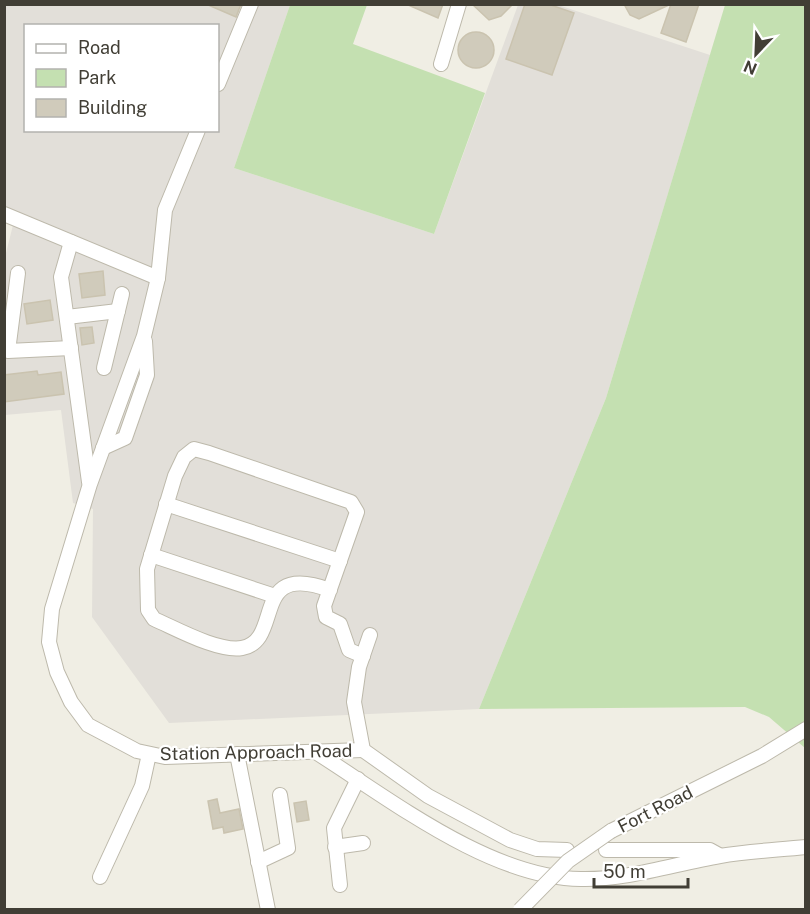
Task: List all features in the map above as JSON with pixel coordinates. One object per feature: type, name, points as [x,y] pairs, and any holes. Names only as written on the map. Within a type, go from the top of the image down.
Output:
[{"type":"street","points":[[219,82],[251,4]]},
{"type":"street","points":[[441,64],[459,4]]},
{"type":"street","name":"Station Approach Road","points":[[197,132],[165,210],[158,278],[144,336],[90,484],[51,609],[50,642],[57,672],[70,702],[88,725],[129,747],[149,754],[165,757],[363,750]]},
{"type":"street","points":[[4,214],[158,278]]},
{"type":"street","points":[[71,242],[61,277],[90,484]]},
{"type":"street","points":[[18,273],[8,351],[71,348]]},
{"type":"street","points":[[104,368],[122,294]]},
{"type":"street","points":[[67,317],[118,311]]},
{"type":"street","points":[[330,590],[308,582],[292,583],[275,596],[262,631],[254,644],[242,648],[224,648],[154,619],[148,610],[147,569],[175,476],[184,457],[194,449],[209,453],[351,502],[357,512],[330,590],[324,606],[326,616],[340,624],[349,650],[363,656]]},
{"type":"street","points":[[166,504],[340,561]]},
{"type":"street","points":[[151,555],[275,596]]},
{"type":"street","points":[[370,635],[363,656],[354,702],[363,750],[428,796],[510,840],[531,848],[567,850]]},
{"type":"street","name":"Fort Road","points":[[520,909],[563,866],[611,831],[762,756],[806,729]]},
{"type":"street","points":[[314,752],[493,860],[534,874],[581,879],[634,873],[721,856],[806,847]]},
{"type":"street","points":[[100,877],[142,786],[149,754]]},
{"type":"street","points":[[237,754],[268,909]]},
{"type":"street","points":[[340,885],[334,824],[358,779]]},
{"type":"street","points":[[258,862],[288,848],[280,795]]},
{"type":"street","points":[[335,847],[363,843]]},
{"type":"street","points":[[606,850],[710,850],[721,856]]},
{"type":"shaded area","points":[[5,5],[290,5],[234,168],[434,234],[518,5],[558,5],[710,55],[606,398],[479,709],[169,723],[92,617],[93,509],[73,503],[61,410],[5,415],[5,257],[13,225],[4,222]]},
{"type":"green space","points":[[290,5],[367,5],[353,44],[485,93],[434,234],[234,168]]},
{"type":"green space","points":[[725,5],[805,5],[805,748],[769,717],[745,707],[479,709],[606,398]]},
{"type":"building","points":[[206,4],[241,4],[236,17]]},
{"type":"building","points":[[406,4],[443,4],[438,18]]},
{"type":"building","points":[[472,4],[513,4],[501,16],[489,20]]},
{"type":"building","points":[[525,4],[548,4],[574,13],[552,75],[506,59]]},
{"type":"building","points":[[624,4],[671,4],[639,19],[630,15]]},
{"type":"building","points":[[671,4],[699,4],[686,42],[661,33]]},
{"type":"building","points":[[476,32],[488,38],[494,50],[488,62],[476,68],[464,62],[458,50],[464,38]]},
{"type":"building","points":[[103,271],[105,295],[82,298],[79,274]]},
{"type":"building","points":[[50,300],[53,320],[27,324],[24,304]]},
{"type":"building","points":[[92,327],[94,343],[82,345],[80,328]]},
{"type":"building","points":[[37,371],[38,375],[61,372],[64,394],[4,402],[4,375]]},
{"type":"building","points":[[217,799],[220,813],[239,809],[243,829],[224,833],[223,827],[213,829],[208,801]]},
{"type":"building","points":[[306,801],[309,820],[297,822],[294,803]]}]
